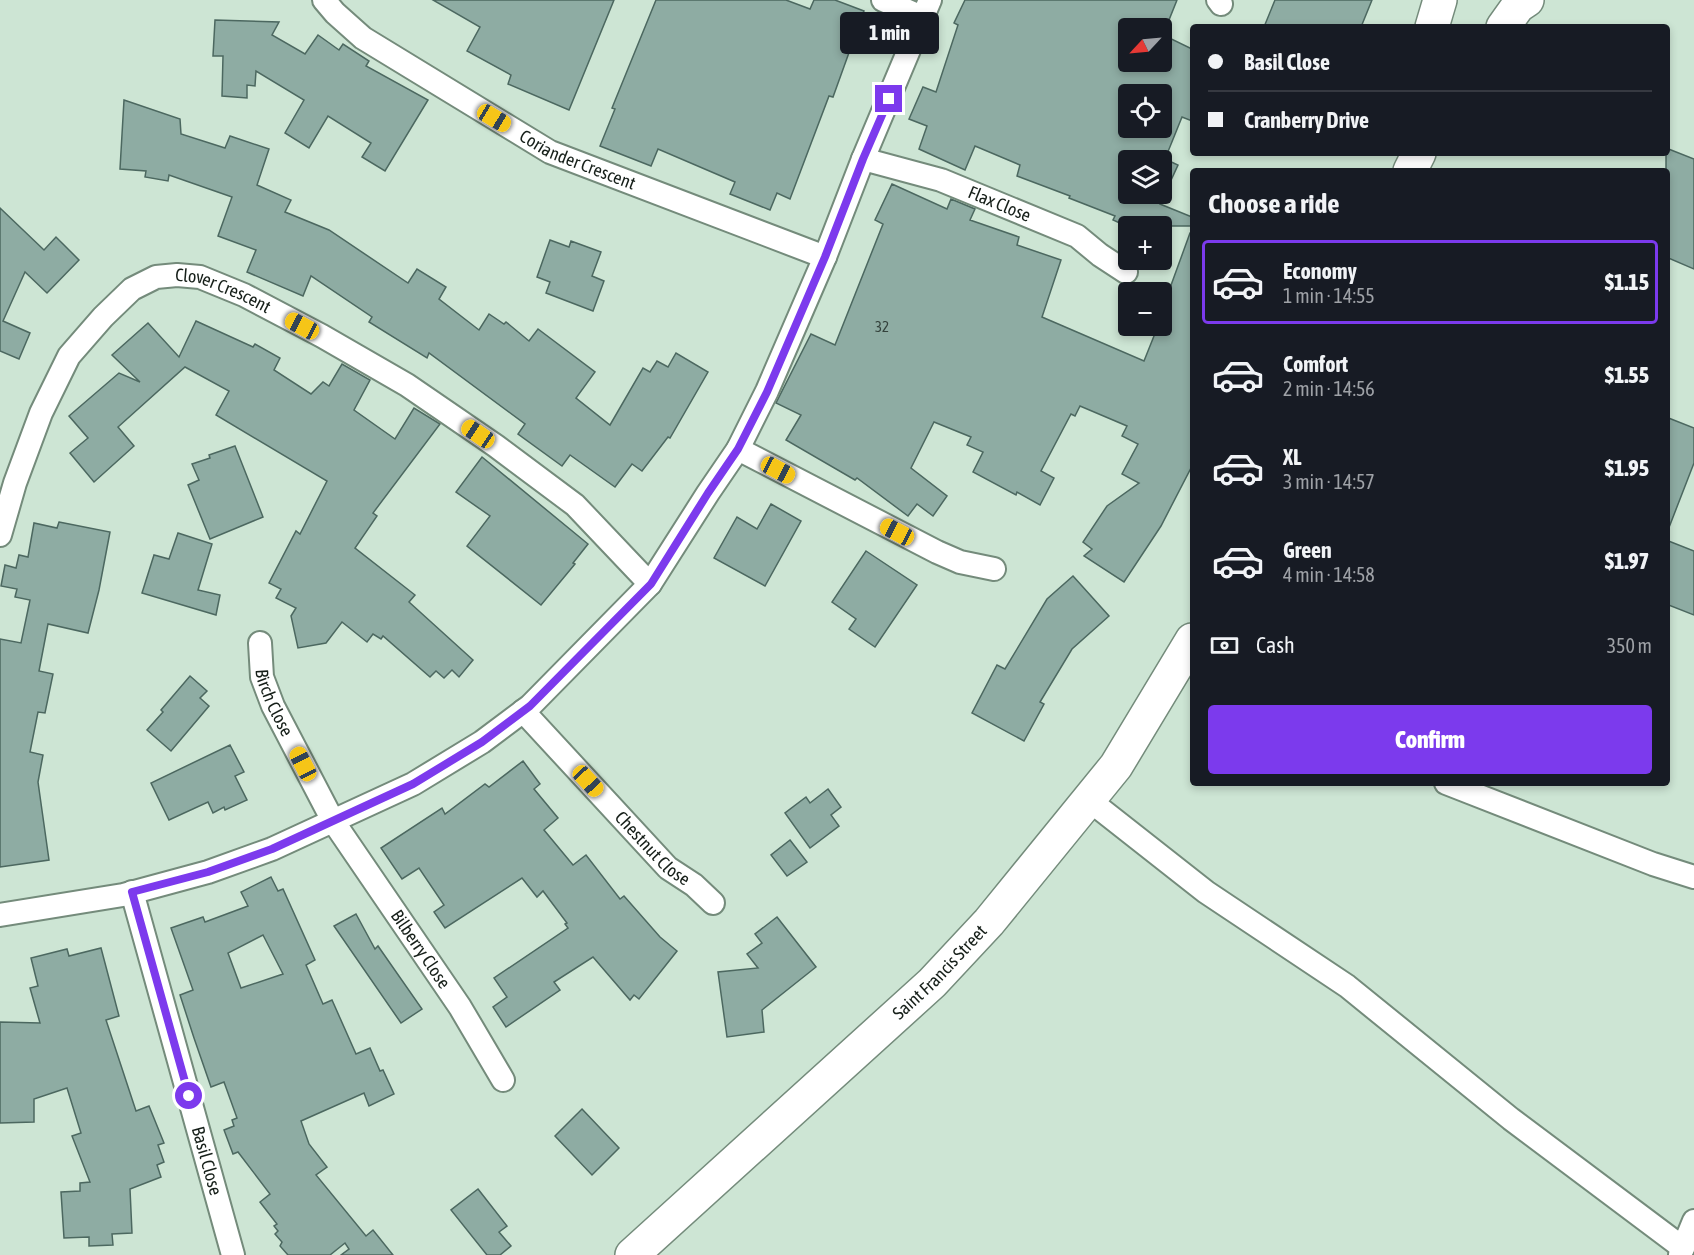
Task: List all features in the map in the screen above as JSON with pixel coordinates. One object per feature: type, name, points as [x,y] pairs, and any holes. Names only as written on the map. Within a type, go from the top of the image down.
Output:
[{"type":"street","name":"Coriander Crescent","points":[[324,0],[363,38],[550,152],[825,257]]},
{"type":"street","points":[[0,915],[132,892],[208,872],[272,849],[413,784],[482,742],[523,711],[651,584],[738,449],[767,392],[927,9],[883,0]]},
{"type":"street","points":[[1433,24],[1440,0]]},
{"type":"street","points":[[1505,24],[1518,6],[1527,0]]},
{"type":"street","name":"Flax Close","points":[[863,159],[941,180],[1077,236],[1126,272]]},
{"type":"street","name":"Clover Crescent","points":[[0,535],[15,483],[41,413],[69,356],[103,317],[132,289],[156,278],[177,275],[200,277],[244,295],[341,347],[407,386],[496,446],[575,505],[651,584]]},
{"type":"street","points":[[738,449],[937,552],[960,562],[994,570]]},
{"type":"street","name":"Birch Close","points":[[260,644],[262,677],[273,706],[333,821]]},
{"type":"street","name":"Saint Francis Street","points":[[632,1255],[932,983],[989,922],[1116,766],[1183,676],[1190,648]]},
{"type":"street","name":"Chestnut Close","points":[[523,711],[668,868],[694,885],[713,903]]},
{"type":"street","points":[[1454,786],[1694,878]]},
{"type":"street","points":[[1089,800],[1206,892],[1347,986],[1511,1119],[1681,1252],[1694,1221]]},
{"type":"street","name":"Bilberry Close","points":[[333,821],[460,1007],[503,1080]]},
{"type":"street","name":"Basil Close","points":[[132,892],[233,1255]]},
{"type":"building","points":[[433,0],[614,0],[569,110],[508,84],[511,75],[467,51],[480,27]]},
{"type":"building","points":[[656,0],[786,0],[810,9],[814,0],[835,0],[864,11],[833,97],[829,96],[790,199],[777,193],[770,210],[730,194],[735,182],[658,149],[651,166],[600,146],[615,109],[612,108]]},
{"type":"building","points":[[965,0],[1177,0],[1170,18],[1118,18],[1118,72],[1172,72],[1172,39],[1190,48],[1190,120],[1182,117],[1169,150],[1118,150],[1118,204],[1160,204],[1190,216],[1190,226],[1172,226],[1172,216],[1118,216],[1118,222],[1113,220],[1115,216],[1017,176],[1020,165],[975,146],[965,170],[919,149],[927,126],[909,119],[923,87],[936,92],[958,25],[954,23]]},
{"type":"building","points":[[1275,0],[1372,0],[1362,24],[1265,24]]},
{"type":"building","points":[[215,20],[279,22],[272,35],[305,54],[318,35],[339,50],[343,44],[369,61],[366,66],[428,100],[385,171],[362,157],[371,143],[328,116],[309,148],[285,133],[304,100],[256,71],[255,86],[247,85],[247,98],[222,96],[223,56],[213,56]]},
{"type":"building","points":[[124,100],[180,119],[181,134],[225,148],[230,136],[269,149],[257,185],[291,200],[285,212],[329,230],[408,283],[417,269],[446,287],[439,299],[479,330],[489,314],[504,324],[506,322],[529,341],[538,329],[595,372],[576,398],[610,425],[643,368],[650,372],[657,361],[668,367],[676,353],[708,372],[670,438],[668,437],[642,471],[632,464],[615,487],[570,455],[562,466],[518,434],[525,424],[429,353],[427,358],[369,322],[372,317],[311,276],[303,296],[247,272],[256,250],[218,236],[232,197],[169,175],[168,181],[145,177],[146,171],[120,169]]},
{"type":"building","points":[[1670,150],[1694,159],[1694,269],[1670,259],[1670,168],[1666,168],[1666,156],[1670,156]]},
{"type":"building","points":[[1172,162],[1178,165],[1172,178]]},
{"type":"building","points":[[892,184],[947,209],[951,199],[975,209],[970,220],[1019,237],[1017,245],[1061,260],[1042,317],[1144,361],[1154,336],[1172,336],[1172,282],[1190,233],[1190,470],[1161,526],[1124,582],[1084,556],[1092,549],[1083,542],[1107,506],[1139,483],[1122,474],[1138,444],[1122,436],[1127,426],[1080,406],[1075,416],[1071,414],[1041,471],[1054,478],[1040,505],[973,472],[983,452],[967,445],[971,437],[934,422],[911,468],[947,496],[933,516],[917,504],[908,516],[857,478],[855,480],[786,440],[801,415],[776,403],[811,334],[835,345],[883,224],[875,220]]},
{"type":"building","points":[[0,208],[44,250],[56,237],[79,260],[47,293],[25,272],[3,321],[30,333],[19,359],[0,351]]},
{"type":"building","points":[[550,240],[569,247],[571,241],[601,252],[592,276],[604,281],[593,311],[546,293],[550,282],[537,277]]},
{"type":"building","points":[[196,321],[253,347],[255,344],[280,358],[274,370],[311,394],[323,382],[329,386],[342,364],[370,380],[354,410],[395,439],[414,408],[440,424],[373,513],[377,516],[355,548],[415,595],[409,602],[473,660],[459,677],[452,670],[444,678],[436,671],[430,677],[383,636],[381,639],[373,634],[367,642],[342,622],[326,643],[298,648],[291,616],[296,608],[276,598],[281,589],[269,583],[296,531],[300,534],[327,481],[216,415],[229,391],[185,367],[118,427],[134,446],[94,482],[70,453],[88,438],[69,416],[119,373],[140,382],[112,355],[148,323],[179,357]]},
{"type":"building","points":[[1670,419],[1694,428],[1694,463],[1670,525]]},
{"type":"building","points":[[235,446],[263,517],[210,539],[188,485],[199,480],[192,464]]},
{"type":"building","points":[[482,457],[588,544],[573,563],[575,564],[541,605],[467,546],[490,516],[456,492]]},
{"type":"building","points":[[771,504],[801,521],[765,586],[714,558],[737,517],[757,529]]},
{"type":"building","points":[[59,522],[110,532],[88,633],[48,624],[39,671],[53,674],[45,713],[38,712],[30,752],[43,755],[38,782],[49,860],[0,867],[0,639],[21,643],[30,600],[15,597],[17,589],[1,586],[5,565],[16,568],[19,555],[28,557],[34,523],[57,528]]},
{"type":"building","points":[[178,533],[212,544],[198,590],[220,595],[216,615],[142,593],[154,555],[169,559]]},
{"type":"building","points":[[1670,542],[1694,551],[1694,615],[1670,606]]},
{"type":"building","points":[[866,551],[917,585],[875,647],[849,629],[856,619],[832,602]]},
{"type":"building","points":[[1073,576],[1109,616],[1072,649],[1040,702],[1044,704],[1024,741],[972,713],[997,665],[1005,669],[1047,599]]},
{"type":"building","points":[[190,676],[207,691],[200,698],[209,706],[171,751],[147,730]]},
{"type":"building","points":[[230,745],[244,772],[235,776],[247,800],[213,813],[208,802],[169,820],[151,783]]},
{"type":"building","points":[[523,761],[540,784],[534,789],[558,818],[544,830],[573,865],[586,855],[620,899],[624,896],[660,937],[677,951],[639,999],[634,995],[630,1000],[593,957],[554,982],[560,990],[506,1027],[493,1007],[507,997],[494,978],[568,928],[565,924],[567,923],[543,891],[537,897],[522,878],[445,928],[434,912],[444,905],[419,868],[402,879],[381,848],[442,808],[445,814],[485,784],[489,787]]},
{"type":"building","points":[[828,789],[841,807],[831,815],[839,826],[810,848],[785,813],[806,797],[810,803]]},
{"type":"building","points":[[790,840],[807,862],[787,876],[771,855]]},
{"type":"building","points":[[271,877],[278,891],[283,889],[315,960],[306,965],[323,1004],[332,1000],[356,1054],[370,1048],[394,1094],[369,1106],[364,1093],[301,1121],[309,1144],[327,1167],[316,1175],[366,1236],[373,1230],[393,1255],[341,1255],[349,1249],[345,1243],[330,1255],[288,1255],[280,1246],[282,1242],[275,1234],[278,1231],[274,1226],[277,1224],[260,1202],[270,1194],[238,1152],[233,1154],[224,1130],[234,1126],[232,1120],[237,1118],[224,1082],[211,1087],[180,995],[193,990],[171,928],[203,917],[205,922],[248,906],[241,892]],"holes":[[[263,935],[283,974],[241,988],[228,953]]]},
{"type":"building","points":[[356,914],[375,949],[378,946],[422,1009],[401,1023],[334,926]]},
{"type":"building","points":[[777,917],[816,967],[762,1010],[764,1032],[727,1037],[718,972],[758,968],[747,954],[762,943],[755,934]]},
{"type":"building","points":[[101,948],[119,1016],[106,1020],[136,1111],[149,1106],[164,1143],[158,1145],[164,1162],[157,1165],[161,1177],[130,1189],[132,1233],[112,1234],[113,1245],[89,1246],[89,1237],[64,1238],[61,1192],[80,1191],[80,1183],[90,1182],[72,1136],[81,1133],[67,1088],[34,1099],[34,1122],[0,1123],[0,1022],[40,1023],[30,988],[38,986],[31,958],[67,949],[69,956]]},
{"type":"building","points":[[582,1109],[619,1148],[592,1175],[555,1136]]},
{"type":"building","points":[[478,1189],[507,1226],[499,1232],[511,1246],[500,1255],[487,1255],[451,1210]]},
{"type":"route","points":[[189,1096],[132,892],[208,872],[272,849],[413,784],[482,742],[530,706],[651,584],[738,449],[767,392],[889,99]]}]
